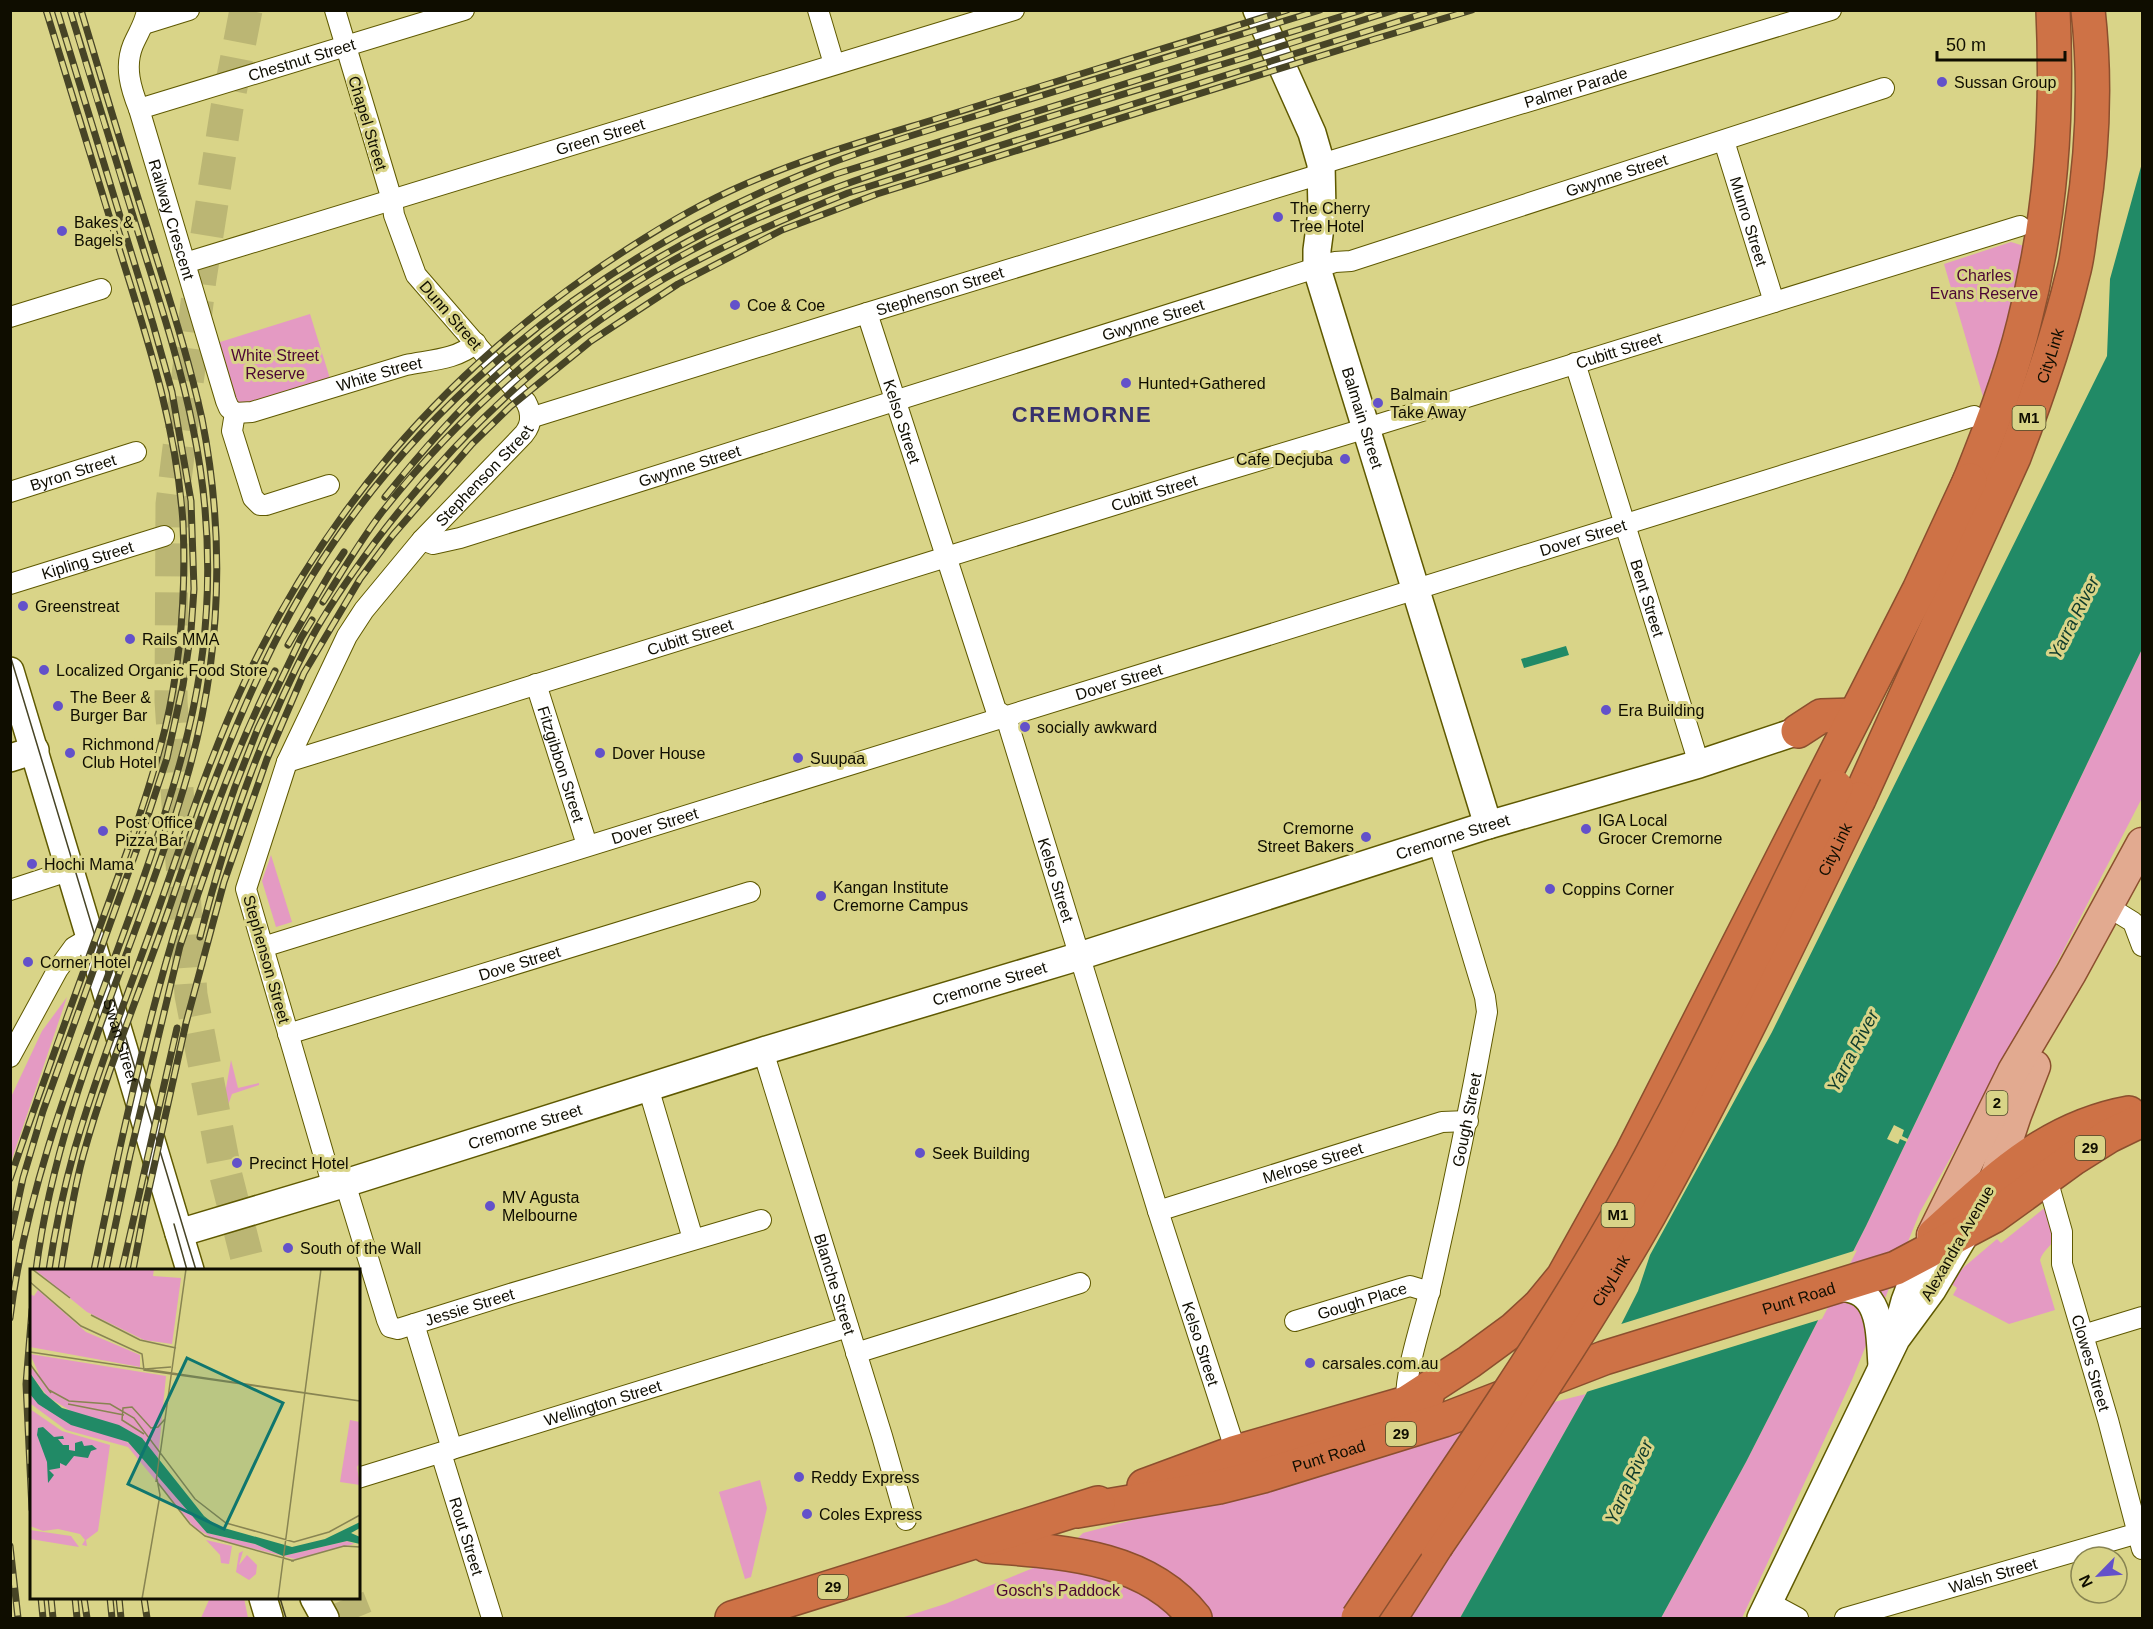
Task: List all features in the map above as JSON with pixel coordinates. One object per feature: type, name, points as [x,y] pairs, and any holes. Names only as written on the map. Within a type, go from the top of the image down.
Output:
[{"type":"highway","name":"M1","points":[[1358,1618],[1517,1381],[1588,1267],[1663,1135],[1847,793],[1996,413],[2024,324],[2047,214],[2053,160],[2055,109],[2053,10]]},
{"type":"highway","name":"CityLink","points":[[1390,1618],[1501,1452],[1596,1303],[1690,1139],[1767,989],[1847,793],[2014,457],[2036,399],[2074,272],[2088,184],[2094,114],[2093,52],[2088,10]]},
{"type":"highway","points":[[1406,1403],[1514,1329],[1540,1305],[1563,1277],[1632,1153],[1919,590],[1970,480]]},
{"type":"highway","points":[[1798,731],[1821,716],[1855,715]]},
{"type":"highway","name":"Punt Road","points":[[1927,1246],[1994,1181],[2032,1153],[2066,1132],[2094,1121],[2142,1111]]},
{"type":"highway","name":"Punt Road","points":[[1077,1511],[1220,1487],[1263,1476],[1444,1420],[1588,1363],[1822,1290],[1869,1279],[1927,1246],[1967,1231],[2004,1210],[2109,1136],[2142,1120]]},
{"type":"highway","name":"Alexandra Avenue","points":[[1967,1231],[1994,1181]]},
{"type":"highway","name":"Punt Road","points":[[732,1618],[1077,1511],[1236,1452],[1406,1403],[1588,1363]]},
{"type":"highway","points":[[968,1545],[1061,1552],[1107,1562],[1135,1572],[1158,1584],[1177,1599],[1195,1618]]},
{"type":"highway","points":[[1404,1618],[1436,1546]]},
{"type":"main road","name":"Alexandra Avenue","points":[[1927,1246],[2013,1071],[2071,973],[2142,843]]},
{"type":"main road","name":"Alexandra Avenue","points":[[1994,1181],[2016,1115],[2071,973]]},
{"type":"street","points":[[146,17],[189,10]]},
{"type":"street","name":"Chapel Street","points":[[335,10],[392,200]]},
{"type":"street","name":"Chestnut Street","points":[[139,110],[464,10]]},
{"type":"street","points":[[818,10],[834,64]]},
{"type":"street","name":"Green Street","points":[[184,263],[1014,10]]},
{"type":"street","name":"Balmain Street","points":[[1257,10],[1312,133],[1321,169],[1322,212],[1317,269],[1368,428],[1488,825]]},
{"type":"street","name":"Palmer Parade","points":[[1321,169],[1830,10]]},
{"type":"street","name":"Railway Crescent","points":[[146,17],[132,46],[129,60],[131,90],[226,400],[229,408],[235,413]]},
{"type":"street","name":"Gwynne Street","points":[[422,540],[433,544],[460,538],[1335,262],[1351,261],[1884,88]]},
{"type":"street","name":"Munro Street","points":[[1724,141],[1774,302]]},
{"type":"street","name":"Stephenson Street","points":[[339,1185],[288,1034],[246,889],[287,762],[347,636],[363,610],[422,540],[524,434],[528,429],[530,418],[1321,169]]},
{"type":"street","name":"Dunn Street","points":[[392,200],[394,215],[416,275],[526,402],[530,418]]},
{"type":"street","name":"Cubitt Street","points":[[287,762],[2020,226]]},
{"type":"street","points":[[10,317],[101,289]]},
{"type":"street","name":"Kelso Street","points":[[867,313],[996,710],[1006,717],[1158,1211],[1236,1452]]},
{"type":"street","name":"White Street","points":[[235,413],[252,412],[406,365],[428,363],[465,351],[476,343]]},
{"type":"street","name":"Bent Street","points":[[1575,363],[1699,764]]},
{"type":"street","points":[[235,413],[232,431],[253,498],[260,505],[329,485]]},
{"type":"street","name":"Dover Street","points":[[263,946],[1974,416]]},
{"type":"street","name":"Byron Street","points":[[10,492],[136,452]]},
{"type":"street","name":"Kipling Street","points":[[10,584],[164,536]]},
{"type":"street","name":"Swan Street","points":[[10,671],[23,754],[71,870],[190,1269]]},
{"type":"street","name":"Fitzgibbon Street","points":[[536,684],[587,845]]},
{"type":"street","name":"Cremorne Street","points":[[178,1233],[1080,955],[1488,825],[1699,764],[1798,731]]},
{"type":"street","name":"Gough Street","points":[[1406,1403],[1407,1379],[1430,1292],[1468,1121],[1487,1012],[1485,997],[1438,841]]},
{"type":"street","points":[[10,890],[71,870]]},
{"type":"street","name":"Dove Street","points":[[288,1034],[750,892]]},
{"type":"street","points":[[2108,906],[2133,922],[2142,946]]},
{"type":"street","points":[[13,1045],[58,969],[74,947],[92,937]]},
{"type":"street","name":"Blanche Street","points":[[763,1051],[906,1520]]},
{"type":"street","points":[[648,1087],[693,1239]]},
{"type":"street","name":"Melrose Street","points":[[1158,1211],[1442,1122],[1468,1121]]},
{"type":"street","name":"Clowes Street","points":[[2047,1179],[2062,1232],[2061,1260],[2141,1538]]},
{"type":"street","name":"Jessie Street","points":[[339,1185],[390,1327],[398,1329],[761,1220]]},
{"type":"street","name":"Alexandra Avenue","points":[[1765,1610],[1896,1339],[1932,1290],[1967,1231]]},
{"type":"street","name":"Alexandra Avenue","points":[[1896,1339],[1905,1301],[1927,1246]]},
{"type":"street","points":[[1869,1279],[1868,1299],[1876,1312],[1882,1367]]},
{"type":"street","points":[[856,1353],[1080,1283]]},
{"type":"street","name":"Gough Place","points":[[1295,1321],[1410,1286],[1430,1292]]},
{"type":"street","points":[[2083,1335],[2142,1317]]},
{"type":"street","name":"Rout Street","points":[[414,1324],[492,1618]]},
{"type":"street","name":"Wellington Street","points":[[360,1477],[848,1327]]},
{"type":"street","name":"Walsh Street","points":[[1845,1618],[2141,1538]]},
{"type":"street","points":[[263,1599],[269,1618]]},
{"type":"street","points":[[313,1599],[318,1618]]},
{"type":"street","points":[[314,1599],[326,1618]]},
{"type":"street","points":[[1765,1610],[1798,1618]]},
{"type":"green space","name":"Charles Evans Reserve","points":[[2011,242],[2024,246],[2020,261],[2023,262],[2011,315],[1994,368],[1991,369],[1992,382],[1984,400],[1944,264]]},
{"type":"green space","name":"White Street Reserve","points":[[310,314],[332,385],[239,413],[217,343]]},
{"type":"green space","points":[[2142,649],[2142,798],[2027,1021],[1920,1212],[1852,1380],[1742,1618],[1661,1618],[1746,1462],[1866,1226]]},
{"type":"green space","points":[[271,855],[292,922],[276,927],[262,881]]},
{"type":"green space","points":[[67,997],[11,1162],[11,1097],[42,1031]]},
{"type":"green space","points":[[231,1060],[238,1088],[259,1083],[259,1085],[232,1094],[227,1108],[217,1111],[213,1107],[212,1099],[223,1105]]},
{"type":"green space","points":[[2047,1206],[2055,1237],[2040,1260],[2055,1310],[2009,1324],[1953,1295],[1957,1288],[1950,1283],[1964,1267],[1997,1239],[2001,1243]]},
{"type":"green space","name":"Gosch's Paddock","points":[[1586,1394],[1460,1618],[901,1618],[945,1604],[1058,1558],[1083,1533],[1267,1485],[1461,1425]]},
{"type":"green space","points":[[760,1480],[767,1508],[751,1577],[745,1579],[719,1492]]},
{"type":"green space","points":[[244,1599],[248,1618],[201,1618],[209,1600]]},
{"type":"water","name":"Yarra River","points":[[2142,163],[2142,649],[1866,1226],[1746,1462],[1661,1618],[1460,1618],[1586,1394],[1638,1291],[1650,1255],[1772,1032],[2107,356],[2110,279]]},
{"type":"water","points":[[1566,646],[1569,655],[1524,668],[1521,659]]},
{"type":"pier","points":[[1754,1058],[1741,1084],[1645,1261],[1647,1253]]},
{"type":"pier","points":[[1894,1125],[1904,1130],[1902,1136],[1908,1139],[1907,1142],[1900,1139],[1898,1144],[1887,1139]]},
{"type":"pier","points":[[1857,1250],[1822,1319],[1583,1393],[1618,1325]]},
{"type":"tunnel","points":[[246,10],[227,108],[200,279],[172,504],[171,701],[191,995],[226,1176],[250,1269]]},
{"type":"tunnel","points":[[348,1599],[356,1618]]},
{"type":"tram line","points":[[10,655],[196,1269]]},
{"type":"tram line","points":[[174,1224],[187,1269]]},
{"type":"tram line","points":[[280,1599],[286,1618]]},
{"type":"railway","points":[[10,1179],[151,780],[165,729],[175,678],[184,575],[180,489],[161,390],[46,10]]},
{"type":"railway","points":[[10,1238],[23,1178],[43,1111],[167,758],[183,685],[191,631],[194,589],[191,501],[172,392],[57,10]]},
{"type":"railway","points":[[10,1318],[19,1262],[47,1151],[83,1043],[148,864],[178,770],[196,695],[206,619],[207,542],[204,504],[200,466],[188,403],[168,330],[70,10]]},
{"type":"railway","points":[[36,1269],[47,1205],[82,1079],[170,832],[189,770],[208,683],[216,595],[214,507],[202,419],[177,324],[81,10]]},
{"type":"railway","points":[[49,1269],[67,1178],[94,1089],[198,795],[233,708],[278,618],[312,560],[350,505],[435,405],[483,359],[535,315],[590,274],[658,229],[730,191],[833,151],[1287,10]]},
{"type":"railway","points":[[61,1269],[79,1170],[103,1091],[230,741],[272,648],[317,568],[369,494],[429,426],[494,363],[565,306],[641,256],[720,212],[803,174],[881,145],[1320,10]]},
{"type":"railway","points":[[385,497],[461,409],[527,349],[567,317],[652,262],[743,214],[836,174],[1362,10]]},
{"type":"railway","points":[[323,602],[382,512],[458,426],[500,386],[591,313],[639,281],[689,252],[740,226],[807,198],[876,174],[1043,119],[1395,10]]},
{"type":"railway","points":[[200,937],[221,860],[261,746],[294,673],[334,600],[375,542],[442,461],[516,387],[598,321],[687,266],[766,227],[848,193],[1435,10]]},
{"type":"railway","points":[[133,1269],[186,1023],[224,882],[267,759],[304,673],[360,579],[393,535],[472,444],[511,406],[591,341],[678,284],[782,230],[877,194],[1472,10]]},
{"type":"railway","points":[[288,645],[344,552]]},
{"type":"railway","points":[[106,1269],[130,1155],[180,946],[258,728],[312,620]]},
{"type":"railway","points":[[94,1269],[127,1117],[165,964],[213,815],[242,742],[275,671]]},
{"type":"railway","points":[[122,1269],[177,1028]]},
{"type":"railway","points":[[30,1335],[26,1384],[30,1467]]},
{"type":"railway","points":[[10,1546],[18,1618]]},
{"type":"railway","points":[[41,1599],[43,1618]]},
{"type":"railway","points":[[51,1599],[53,1618]]},
{"type":"railway","points":[[75,1599],[77,1618]]},
{"type":"railway","points":[[84,1599],[87,1618]]},
{"type":"railway","points":[[110,1599],[112,1618]]},
{"type":"railway","points":[[119,1599],[121,1618]]},
{"type":"railway","points":[[144,1599],[147,1618]]},
{"type":"place","name":"Sussan Group","points":[[1942,82]]},
{"type":"place","name":"The Cherry Tree Hotel","points":[[1278,217]]},
{"type":"place","name":"Bakes & Bagels","points":[[62,231]]},
{"type":"place","name":"Coe & Coe","points":[[735,305]]},
{"type":"place","name":"Hunted+Gathered","points":[[1126,383]]},
{"type":"place","name":"Balmain Take Away","points":[[1378,403]]},
{"type":"place","name":"Cafe Decjuba","points":[[1345,459]]},
{"type":"place","name":"Greenstreat","points":[[23,606]]},
{"type":"place","name":"Rails MMA","points":[[130,639]]},
{"type":"place","name":"Localized Organic Food Store","points":[[44,670]]},
{"type":"place","name":"The Beer & Burger Bar","points":[[58,706]]},
{"type":"place","name":"Era Building","points":[[1606,710]]},
{"type":"place","name":"socially awkward","points":[[1025,727]]},
{"type":"place","name":"Richmond Club Hotel","points":[[70,753]]},
{"type":"place","name":"Dover House","points":[[600,753]]},
{"type":"place","name":"Suupaa","points":[[798,758]]},
{"type":"place","name":"IGA Local Grocer Cremorne","points":[[1586,829]]},
{"type":"place","name":"Post Office Pizza Bar","points":[[103,831]]},
{"type":"place","name":"Cremorne Street Bakers","points":[[1366,837]]},
{"type":"place","name":"Hochi Mama","points":[[32,864]]},
{"type":"place","name":"Coppins Corner","points":[[1550,889]]},
{"type":"place","name":"Kangan Institute Cremorne Campus","points":[[821,896]]},
{"type":"place","name":"Corner Hotel","points":[[28,962]]},
{"type":"place","name":"Seek Building","points":[[920,1153]]},
{"type":"place","name":"Precinct Hotel","points":[[237,1163]]},
{"type":"place","name":"MV Agusta Melbourne","points":[[490,1206]]},
{"type":"place","name":"South of the Wall","points":[[288,1248]]},
{"type":"place","name":"carsales.com.au","points":[[1310,1363]]},
{"type":"place","name":"Reddy Express","points":[[799,1477]]},
{"type":"place","name":"Coles Express","points":[[807,1514]]},
{"type":"district","name":"CREMORNE","points":[[1082,414]]}]
